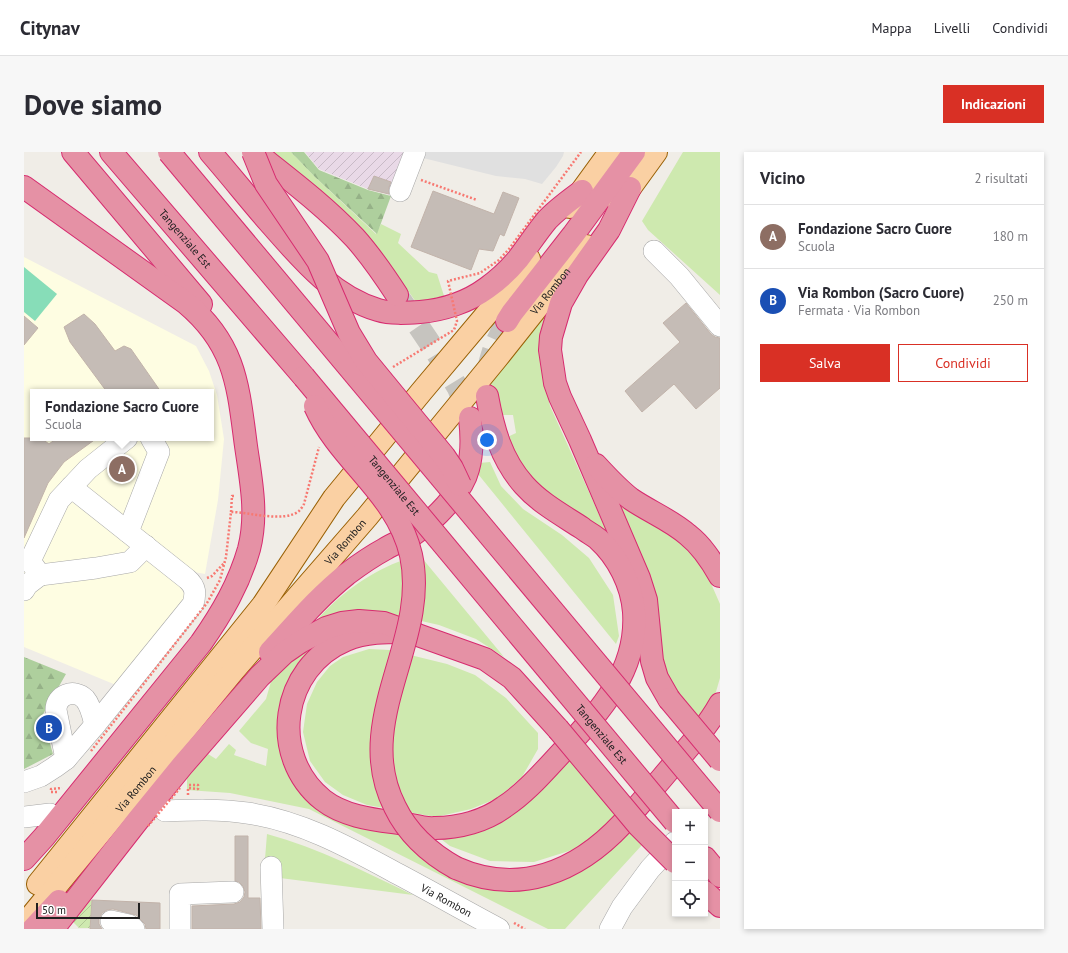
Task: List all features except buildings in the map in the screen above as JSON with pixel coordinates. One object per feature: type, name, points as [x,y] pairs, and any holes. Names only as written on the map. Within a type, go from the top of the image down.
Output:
[{"type":"highway","points":[[73,152],[161,255],[220,330],[237,358],[243,374],[248,398],[254,450],[252,478]]},
{"type":"highway","name":"Tangenziale Est","points":[[111,152],[304,377],[672,818]]},
{"type":"highway","points":[[169,152],[720,811]]},
{"type":"highway","points":[[210,152],[296,254],[316,273],[341,293],[358,303],[379,311],[402,313],[429,311],[452,306],[474,298],[501,276],[517,260],[547,221],[556,212],[582,191]]},
{"type":"highway","points":[[254,152],[266,184],[318,261],[349,332],[358,348],[380,379],[444,456],[458,478],[469,510]]},
{"type":"highway","points":[[254,152],[323,207],[339,222],[380,269],[397,295]]},
{"type":"highway","points":[[507,321],[512,312],[573,235],[634,152]]},
{"type":"highway","points":[[24,187],[186,303],[195,310],[213,331],[228,359],[236,381],[242,410],[252,478],[254,505],[249,549],[235,589],[221,614],[201,643],[44,837],[24,859]]},
{"type":"highway","points":[[630,188],[609,230],[577,275],[561,303],[551,336],[550,350],[555,383],[639,578],[646,600],[652,661],[658,678],[669,698],[720,760]]},
{"type":"highway","points":[[304,377],[316,409],[326,426],[386,501],[395,515],[407,542],[413,569],[413,603],[410,623],[384,718],[381,756],[390,799],[411,833],[432,853],[456,868],[477,876],[489,878],[520,880],[547,875],[563,869],[580,860],[594,850],[622,824],[706,726],[720,704]]},
{"type":"highway","points":[[413,632],[383,632],[356,636],[345,640],[321,655],[302,676],[296,688],[291,701],[288,729],[292,755],[297,767],[303,778],[324,801],[352,814],[369,819],[433,828],[452,827],[472,822],[503,809],[519,796],[604,704],[618,684],[628,657],[632,644],[634,609],[626,578],[619,565],[597,538],[547,505],[526,487],[516,475],[508,464],[497,439],[492,424],[487,396]]},
{"type":"highway","points":[[184,776],[217,715],[241,685],[324,594],[361,564],[385,549],[414,534],[433,519],[447,505],[468,471],[472,444],[470,418]]},
{"type":"highway","points":[[580,440],[594,463],[608,478],[630,498],[677,526],[689,536],[701,548],[720,576]]},
{"type":"highway","points":[[53,929],[184,776],[265,670],[284,653],[310,636],[342,623],[359,621],[384,623],[413,632],[473,654],[495,665],[512,678],[558,729],[639,826],[672,859]]},
{"type":"highway","points":[[33,929],[143,823]]},
{"type":"highway","points":[[708,862],[720,876]]},
{"type":"highway","points":[[708,895],[720,906]]},
{"type":"main road","name":"Via Rombon","points":[[24,901],[263,605],[334,498],[491,308],[582,191],[610,152]]},
{"type":"main road","name":"Via Rombon","points":[[24,925],[234,670],[367,517],[497,358],[576,258],[656,152]]},
{"type":"main road","points":[[24,880],[88,783]]},
{"type":"street","points":[[403,183],[415,152]]},
{"type":"street","points":[[654,251],[679,276],[720,326]]},
{"type":"street","points":[[40,575],[30,562],[59,500],[88,469],[123,441]]},
{"type":"street","points":[[128,532],[159,452],[153,441]]},
{"type":"street","points":[[24,782],[41,776],[66,759],[193,604],[196,594],[191,582],[71,486]]},
{"type":"street","points":[[24,590],[27,585],[40,575],[130,562],[146,546]]},
{"type":"street","points":[[66,759],[56,710],[59,699],[68,694],[81,696],[88,703],[95,725]]},
{"type":"street","points":[[707,809],[720,796]]},
{"type":"street","name":"Via Rombon","points":[[165,811],[197,810],[247,813],[307,829],[336,841],[384,866],[499,929]]},
{"type":"street","points":[[24,817],[50,814]]},
{"type":"street","points":[[610,929],[622,907],[650,869],[672,845]]},
{"type":"street","points":[[271,867],[273,929]]},
{"type":"street","points":[[180,929],[180,894],[233,892]]},
{"type":"street","points":[[112,921],[129,925],[134,929]]},
{"type":"path","points":[[387,371],[454,330],[457,321],[448,281],[480,273],[499,260],[510,249],[581,152]]},
{"type":"path","points":[[403,183],[477,200]]},
{"type":"path","points":[[91,751],[207,603],[220,580],[226,557],[231,512],[278,516],[289,515],[298,511],[304,504],[321,440]]},
{"type":"path","points":[[191,582],[212,576],[227,560],[230,554]]},
{"type":"path","points":[[184,776],[198,785],[198,789],[188,788],[188,792]]},
{"type":"path","points":[[143,823],[180,788]]},
{"type":"shaded area","points":[[305,152],[406,152],[391,195],[368,189],[319,169]]},
{"type":"shaded area","points":[[426,152],[564,152],[556,167],[542,184],[525,179],[496,176],[423,158]]},
{"type":"shaded area","points":[[24,257],[196,346],[209,371],[217,395],[224,439],[218,500],[205,574],[194,572],[181,587],[186,599],[116,685],[24,647]]},
{"type":"green space","points":[[268,152],[291,152],[315,177],[376,234],[381,224],[401,234],[398,243],[429,272],[437,274],[445,299],[418,305],[409,292],[406,292]]},
{"type":"green space","points":[[291,152],[304,152],[319,170],[368,190],[391,196],[377,234],[315,177]]},
{"type":"green space","points":[[683,152],[720,152],[720,295],[648,230],[642,221]]},
{"type":"green space","points":[[24,267],[57,294],[35,321],[24,312]]},
{"type":"green space","points":[[545,313],[541,363],[550,406],[608,534],[527,480],[505,438],[516,433],[513,415],[498,415],[482,392]]},
{"type":"green space","points":[[490,462],[501,486],[523,509],[562,535],[589,558],[613,595],[619,636],[616,644],[478,474],[479,463]]},
{"type":"green space","points":[[608,497],[674,533],[702,563],[720,604],[720,678],[713,702],[702,721],[678,699],[657,665]]},
{"type":"green space","points":[[422,558],[504,657],[476,639],[439,625],[395,615],[361,612],[318,623],[317,620],[334,602],[364,579],[398,562]]},
{"type":"green space","points":[[331,637],[315,648],[295,667],[280,702],[280,738],[293,776],[398,828],[430,857],[537,881],[630,826],[642,845],[565,929],[548,929],[309,809],[230,793],[187,790],[187,778],[208,754],[216,759],[229,744],[236,750],[234,755],[266,766],[268,749],[251,743],[239,731],[266,699],[272,678],[291,661],[314,644]]},
{"type":"green space","points":[[369,649],[390,650],[447,664],[475,675],[506,698],[538,733],[538,749],[522,777],[498,798],[471,809],[436,817],[367,805],[343,795],[325,782],[310,761],[303,732],[307,704],[317,682],[330,666],[343,657]]},
{"type":"green space","points":[[24,657],[66,674],[42,716],[53,754],[24,769]]},
{"type":"green space","points":[[568,756],[620,817],[588,845],[534,862],[490,861],[450,846],[432,832],[456,831]]},
{"type":"green space","points":[[267,834],[323,853],[413,895],[280,878],[280,860],[265,859]]},
{"type":"green space","points":[[91,900],[90,928],[79,928],[73,922]]},
{"type":"tunnel","points":[[400,299],[436,352],[458,388],[469,415]]},
{"type":"tunnel","points":[[488,372],[493,352],[507,321]]},
{"type":"place","name":"Fondazione Sacro Cuore","points":[[122,469]]},
{"type":"place","name":"Via Rombon (Sacro Cuore)","points":[[49,728]]}]
